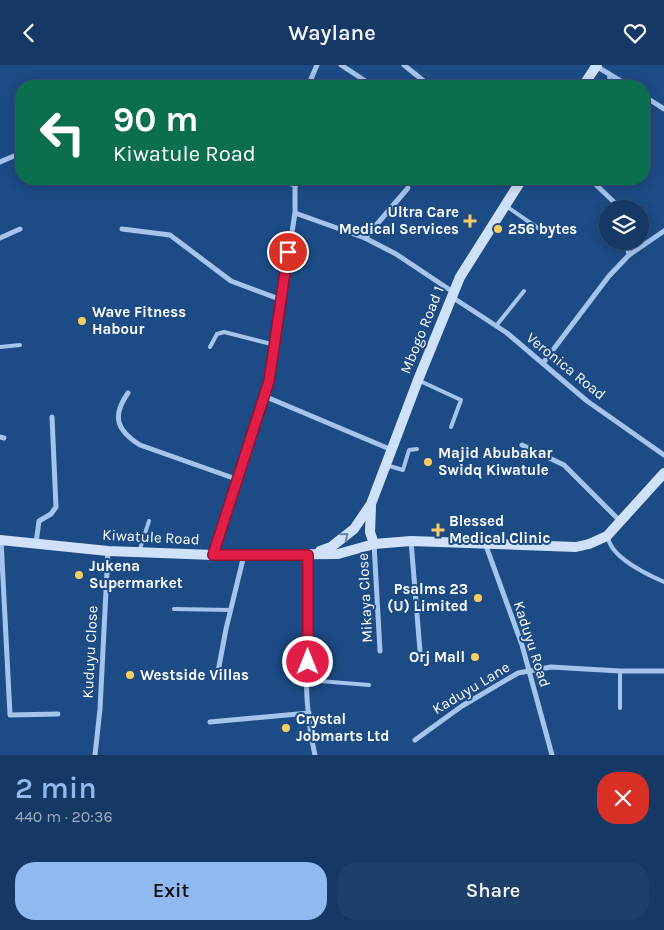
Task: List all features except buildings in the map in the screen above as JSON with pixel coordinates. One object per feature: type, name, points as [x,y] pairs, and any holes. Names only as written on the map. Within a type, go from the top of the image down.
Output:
[{"type":"main road","points":[[587,80],[596,66]]},
{"type":"main road","name":"Mbogo Road 1","points":[[308,555],[331,547],[354,529],[371,504],[452,294],[504,205],[518,185]]},
{"type":"main road","name":"Kiwatule Road","points":[[0,540],[108,551],[213,555],[338,554],[374,544],[411,541],[484,542],[564,547],[589,544],[607,536],[622,522],[662,474]]},
{"type":"main road","name":"Mbogo Road 1","points":[[371,504],[370,532],[374,544]]},
{"type":"street","points":[[311,80],[317,65]]},
{"type":"street","points":[[341,65],[364,80]]},
{"type":"street","points":[[404,65],[423,80]]},
{"type":"street","points":[[596,66],[619,80]]},
{"type":"street","points":[[650,100],[664,109]]},
{"type":"street","points":[[0,162],[15,156]]},
{"type":"street","points":[[213,555],[269,381],[295,213],[296,185]]},
{"type":"street","points":[[596,185],[611,200]]},
{"type":"street","points":[[365,238],[408,188]]},
{"type":"street","name":"Veronica Road","points":[[295,213],[365,238],[396,254],[496,326],[587,401],[664,455]]},
{"type":"street","points":[[0,237],[20,229]]},
{"type":"street","points":[[122,229],[170,235],[231,281],[282,300]]},
{"type":"street","points":[[543,363],[609,276],[629,255],[664,231]]},
{"type":"street","points":[[628,250],[629,255]]},
{"type":"street","points":[[128,393],[119,406],[120,425],[127,437],[140,445],[236,479]]},
{"type":"street","points":[[264,396],[392,450]]},
{"type":"street","points":[[36,543],[39,521],[51,514],[56,507],[52,417]]},
{"type":"street","points":[[522,445],[564,465],[622,522]]},
{"type":"street","points":[[0,540],[10,715],[58,714]]},
{"type":"street","points":[[411,541],[420,651]]},
{"type":"street","name":"Kaduyu Road","points":[[484,542],[529,671],[552,755]]},
{"type":"street","name":"Mikaya Close","points":[[374,544],[380,651]]},
{"type":"street","name":"Kuduyu Close","points":[[95,755],[108,551]]},
{"type":"street","points":[[217,677],[244,555]]},
{"type":"street","points":[[308,555],[307,680],[310,733],[315,755]]},
{"type":"street","name":"Kaduyu Lane","points":[[415,740],[462,706],[518,673],[550,667],[620,671],[664,671]]},
{"type":"street","points":[[210,722],[309,713]]},
{"type":"lane","points":[[609,74],[610,80]]},
{"type":"lane","points":[[504,205],[548,235]]},
{"type":"lane","points":[[496,326],[524,291]]},
{"type":"lane","points":[[210,347],[218,334],[224,332],[275,345]]},
{"type":"lane","points":[[0,347],[20,345]]},
{"type":"lane","points":[[418,380],[461,400],[451,427]]},
{"type":"lane","points":[[386,465],[403,470],[409,450],[417,449]]},
{"type":"lane","points":[[139,552],[148,521]]},
{"type":"lane","points":[[607,536],[609,545],[620,555],[664,583]]},
{"type":"lane","points":[[174,609],[231,610]]},
{"type":"lane","points":[[620,671],[620,708]]},
{"type":"lane","points":[[307,680],[369,685]]},
{"type":"place","name":"Ultra Care Medical Services","points":[[470,221]]},
{"type":"place","name":"256 bytes","points":[[498,229]]},
{"type":"place","name":"Wave Fitness Habour","points":[[82,321]]},
{"type":"place","name":"Majid Abubakar Swidq Kiwatule","points":[[428,462]]},
{"type":"place","name":"Blessed Medical Clinic","points":[[438,530]]},
{"type":"place","name":"Jukena Supermarket","points":[[79,575]]},
{"type":"place","name":"Psalms 23 (U) Limited","points":[[478,598]]},
{"type":"place","name":"Orj Mall","points":[[475,657]]},
{"type":"place","name":"Westside Villas","points":[[130,675]]},
{"type":"place","name":"Crystal Jobmarts Ltd","points":[[286,728]]},
{"type":"route","points":[[288,252],[269,381],[213,555],[308,555],[308,662]]}]
